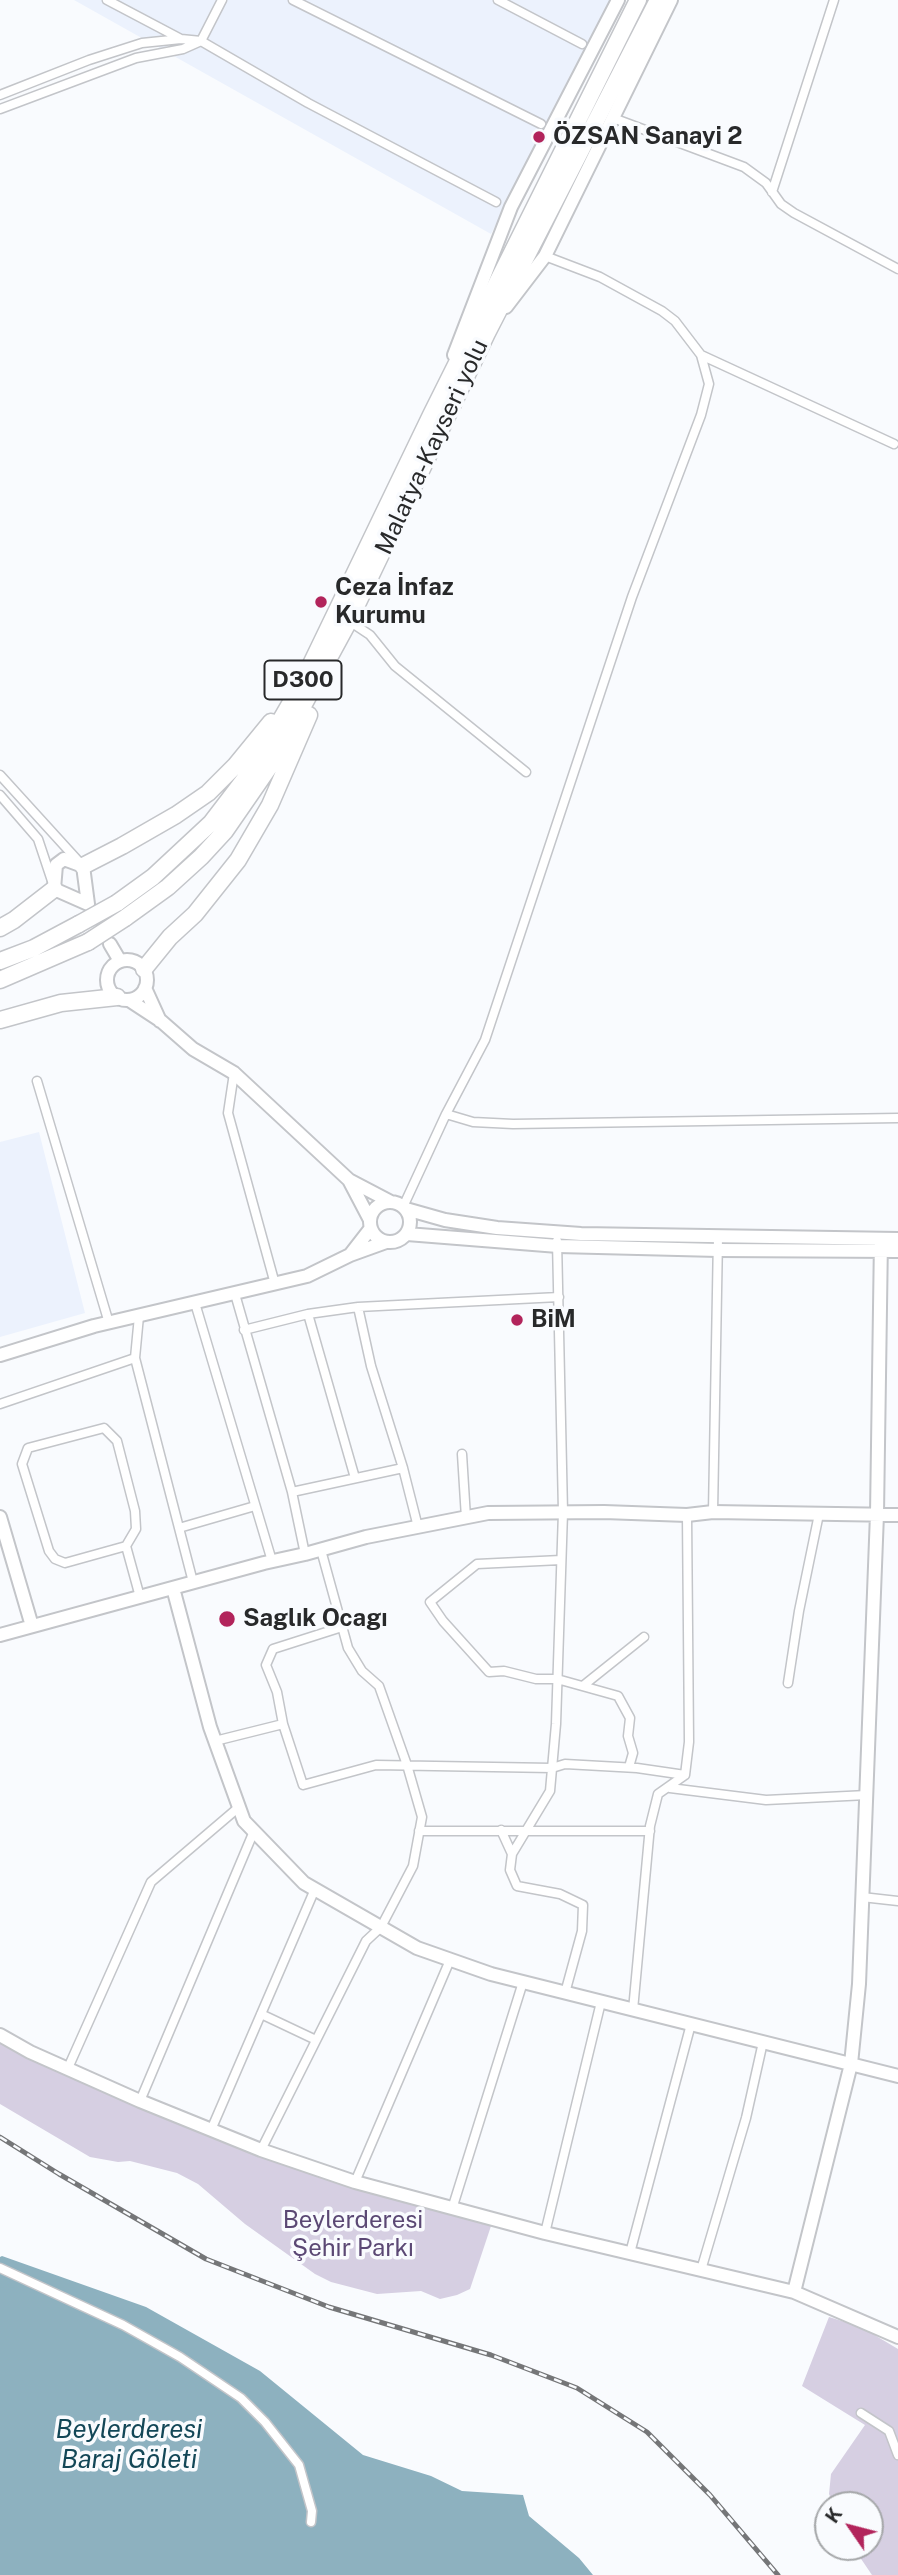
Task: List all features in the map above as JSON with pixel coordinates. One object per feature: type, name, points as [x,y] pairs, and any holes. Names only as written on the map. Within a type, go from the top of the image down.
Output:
[{"type":"highway","name":"D300","points":[[0,961],[34,948],[79,924],[121,910],[211,823],[253,768],[301,685],[431,415],[638,0]]},
{"type":"highway","name":"Malatya-Kayseri yolu","points":[[0,980],[88,942],[121,910],[168,887],[225,831],[272,763],[349,621],[487,332],[658,0]]},
{"type":"highway","points":[[144,969],[170,937],[195,914],[244,849],[270,805],[349,621]]},
{"type":"highway","points":[[83,866],[122,846],[208,793],[235,766],[301,685]]},
{"type":"highway","points":[[0,928],[54,889]]},
{"type":"highway","points":[[0,1020],[61,1003],[123,998]]},
{"type":"street","points":[[107,0],[181,39]]},
{"type":"street","points":[[0,109],[136,58],[183,49],[201,41],[222,0]]},
{"type":"street","points":[[293,0],[541,124]]},
{"type":"street","points":[[498,0],[582,44]]},
{"type":"street","points":[[431,415],[511,208],[618,0]]},
{"type":"street","points":[[487,332],[545,256],[671,0]]},
{"type":"street","points":[[772,192],[834,0]]},
{"type":"street","points":[[0,95],[89,60],[142,43],[181,39],[201,41],[308,103],[496,202]]},
{"type":"street","points":[[613,118],[744,167],[758,176],[781,204],[794,213],[898,269]]},
{"type":"street","points":[[400,1206],[485,1040],[632,597],[701,415],[709,384],[701,355],[675,321],[662,311],[600,278],[545,256]]},
{"type":"street","points":[[701,355],[894,444]]},
{"type":"street","points":[[349,621],[370,635],[395,666],[526,772]]},
{"type":"street","points":[[0,775],[83,866],[88,904],[54,889],[38,839],[0,795]]},
{"type":"street","points":[[54,889],[56,865],[64,859],[83,866]]},
{"type":"street","points":[[110,944],[120,961]]},
{"type":"street","points":[[160,1021],[145,988],[144,969],[133,960],[114,964],[107,976],[109,988],[160,1021],[194,1049],[234,1073],[349,1180],[400,1206],[445,1220],[557,1239]]},
{"type":"street","points":[[123,998],[141,994],[145,988]]},
{"type":"street","points":[[234,1073],[228,1114],[275,1284]]},
{"type":"street","points":[[37,1081],[109,1323]]},
{"type":"street","points":[[446,1114],[473,1122],[513,1124],[898,1118]]},
{"type":"street","points":[[349,1180],[376,1237],[386,1242]]},
{"type":"street","points":[[350,1255],[371,1224],[376,1208],[400,1206]]},
{"type":"street","points":[[400,1206],[411,1220],[407,1234]]},
{"type":"street","points":[[0,1355],[109,1323],[307,1276],[350,1255],[386,1242],[396,1242],[407,1234],[718,1244],[880,1245],[898,1251]]},
{"type":"street","points":[[557,1239],[563,1512],[552,1768],[550,1791],[512,1854],[510,1870],[517,1886],[560,1894],[583,1905],[582,1931],[565,1993]]},
{"type":"street","points":[[880,1245],[898,1239]]},
{"type":"street","points":[[713,1512],[718,1244]]},
{"type":"street","points":[[793,2292],[851,2064],[859,1984],[877,1514],[880,1245]]},
{"type":"street","points":[[235,1294],[292,1492],[305,1554]]},
{"type":"street","points":[[244,1329],[308,1314],[358,1307],[559,1297]]},
{"type":"street","points":[[195,1303],[272,1561]]},
{"type":"street","points":[[358,1307],[371,1366],[403,1468],[418,1527]]},
{"type":"street","points":[[308,1314],[355,1478]]},
{"type":"street","points":[[139,1316],[135,1358],[193,1582]]},
{"type":"street","points":[[1,1404],[135,1358]]},
{"type":"street","points":[[126,1546],[65,1563],[55,1559],[49,1551],[22,1464],[28,1448],[104,1427],[117,1441],[135,1511],[136,1529],[126,1546],[139,1597]]},
{"type":"street","points":[[462,1454],[466,1518]]},
{"type":"street","points":[[292,1492],[403,1468]]},
{"type":"street","points":[[179,1528],[255,1506]]},
{"type":"street","points":[[0,1635],[366,1537],[488,1513],[898,1515]]},
{"type":"street","points":[[788,1683],[819,1514]]},
{"type":"street","points":[[633,2010],[650,1832],[659,1794],[685,1775],[689,1742],[687,1515]]},
{"type":"street","points":[[0,1517],[32,1626]]},
{"type":"street","points":[[261,2150],[366,1941],[381,1927],[412,1866],[422,1818],[407,1765],[379,1686],[362,1671],[348,1648],[321,1550]]},
{"type":"street","points":[[561,1560],[477,1564],[430,1602],[443,1621],[489,1672],[504,1671],[536,1679],[557,1679],[618,1696],[630,1718],[628,1737],[633,1753],[629,1767]]},
{"type":"street","points":[[173,1588],[215,1741],[244,1821],[304,1883],[417,1948],[491,1974],[898,2076]]},
{"type":"street","points":[[342,1627],[272,1648],[266,1665],[277,1692],[283,1724],[303,1785],[376,1765],[552,1768],[565,1764],[629,1767],[685,1775]]},
{"type":"street","points":[[584,1685],[644,1637]]},
{"type":"street","points":[[215,1741],[283,1724]]},
{"type":"street","points":[[670,1788],[766,1800],[867,1795]]},
{"type":"street","points":[[68,2068],[151,1882],[239,1807]]},
{"type":"street","points":[[419,1830],[650,1832]]},
{"type":"street","points":[[501,1830],[512,1854]]},
{"type":"street","points":[[139,2101],[254,1831]]},
{"type":"street","points":[[211,2130],[315,1889]]},
{"type":"street","points":[[862,1897],[898,1901]]},
{"type":"street","points":[[355,2182],[450,1960]]},
{"type":"street","points":[[452,2209],[523,1982]]},
{"type":"street","points":[[545,2233],[601,2002]]},
{"type":"street","points":[[261,2014],[316,2040]]},
{"type":"street","points":[[630,2253],[691,2024]]},
{"type":"street","points":[[0,2035],[30,2052],[139,2101],[261,2150],[355,2182],[545,2233],[793,2292],[898,2337]]},
{"type":"street","points":[[701,2270],[746,2118],[763,2042]]},
{"type":"street","points":[[0,2268],[123,2325],[180,2357],[241,2398],[265,2421],[299,2465],[312,2511],[311,2522]]},
{"type":"street","points":[[861,2413],[889,2431],[898,2455]]},
{"type":"shaded area","points":[[74,0],[612,0],[491,234]]},
{"type":"shaded area","points":[[39,1132],[85,1313],[0,1337],[0,1142]]},
{"type":"green space","name":"Beylerderesi Şehir Parkı","points":[[0,2035],[245,2144],[493,2220],[470,2289],[440,2299],[421,2291],[377,2294],[331,2282],[315,2274],[245,2224],[198,2184],[177,2173],[130,2161],[118,2162],[90,2157],[0,2104]]},
{"type":"green space","points":[[829,2317],[861,2327],[898,2349],[898,2575],[872,2575],[862,2561],[884,2561],[884,2491],[829,2491],[831,2474],[865,2425],[802,2386]]},
{"type":"water","name":"Beylerderesi Baraj Göleti","points":[[2,2256],[146,2307],[260,2371],[363,2455],[431,2476],[462,2491],[523,2495],[529,2516],[579,2558],[593,2575],[0,2575]]},
{"type":"railway","points":[[0,2137],[206,2259],[329,2307],[491,2355],[577,2388],[647,2432],[710,2495],[778,2575]]},
{"type":"place","name":"ÖZSAN Sanayi 2","points":[[539,137]]},
{"type":"place","name":"Ceza İnfaz Kurumu","points":[[321,602]]},
{"type":"place","name":"BiM","points":[[517,1320]]},
{"type":"place","name":"Saglık Ocagı","points":[[227,1619]]}]
